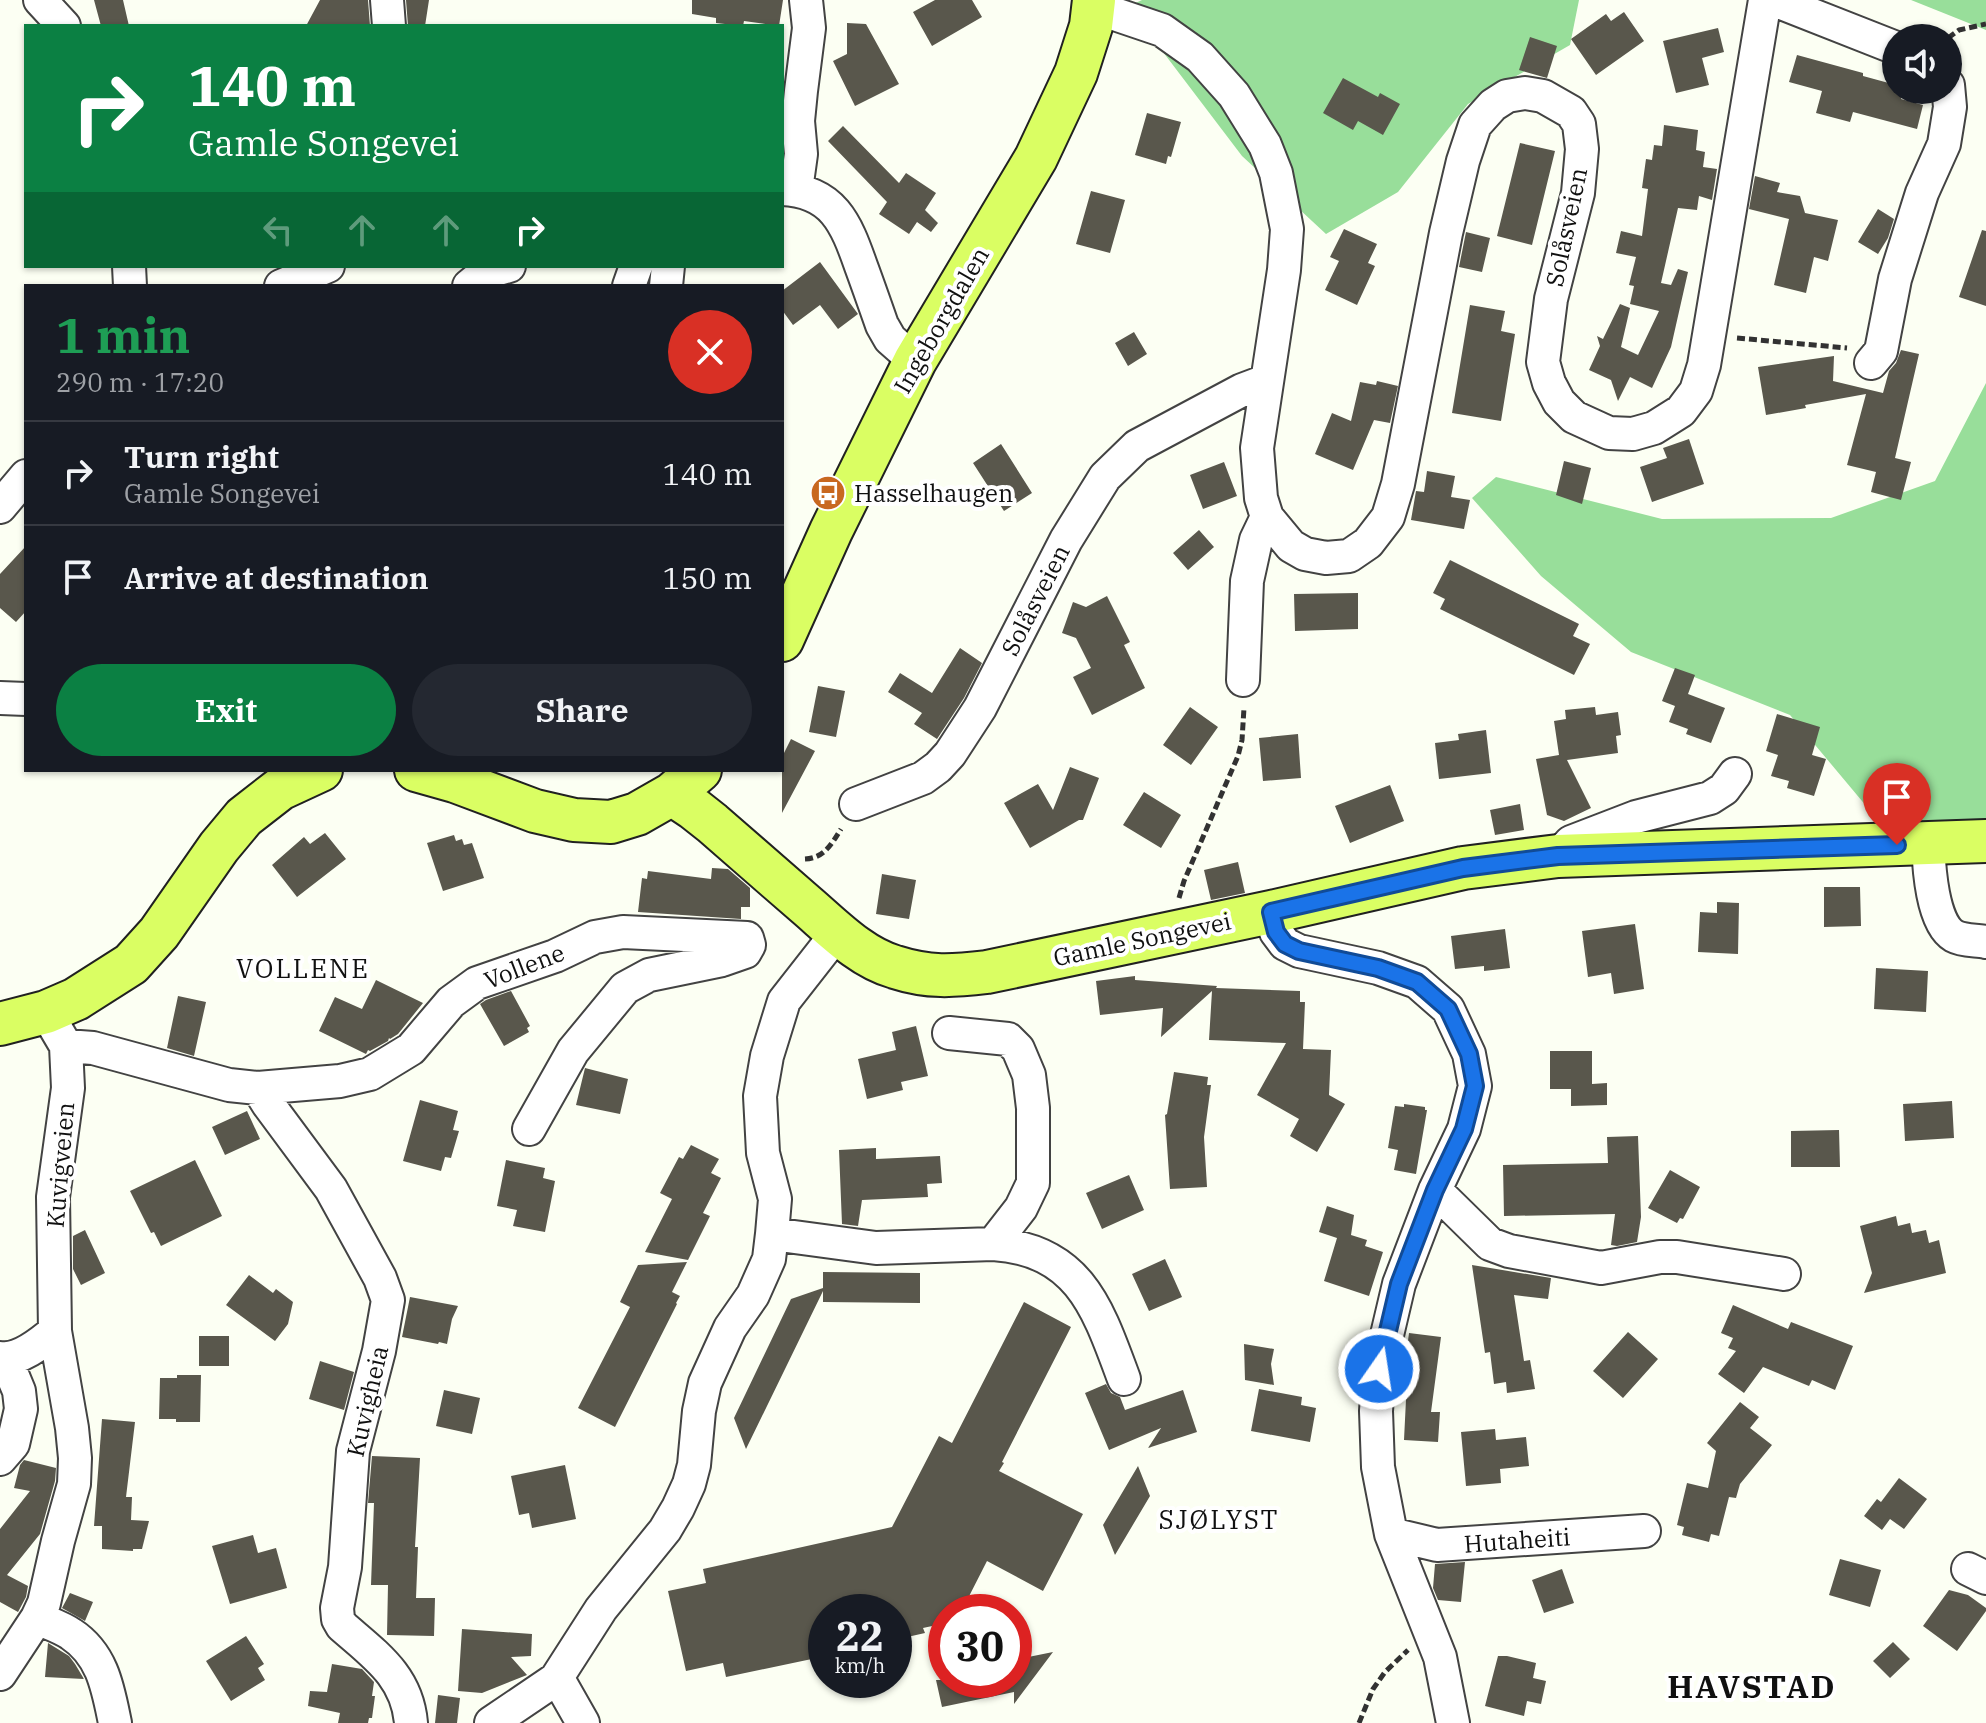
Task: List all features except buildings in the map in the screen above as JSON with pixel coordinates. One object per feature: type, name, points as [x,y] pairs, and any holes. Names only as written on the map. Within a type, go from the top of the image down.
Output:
[{"type":"main road","name":"Ingeborgdalen","points":[[784,636],[915,361],[1036,158],[1076,73],[1091,26],[1094,4]]},
{"type":"main road","points":[[0,1024],[56,1029],[76,999],[131,964],[159,933],[219,847],[244,817],[280,789],[317,772]]},
{"type":"main road","name":"Gamle Songevei","points":[[423,772],[535,811],[574,820],[611,822],[637,814],[686,782],[693,808],[867,954],[892,966],[923,974],[950,976],[987,972],[1463,868],[1558,856],[1986,841]]},
{"type":"street","points":[[40,0],[62,24]]},
{"type":"street","points":[[387,0],[389,24]]},
{"type":"street","points":[[806,0],[809,28],[798,121],[801,154],[789,190],[811,194],[827,203],[840,217],[849,232],[882,325],[890,339],[915,361]]},
{"type":"street","name":"Solåsveien","points":[[1094,4],[1162,30],[1200,57],[1234,95],[1265,145],[1276,173],[1287,229],[1284,270],[1257,448],[1261,498],[1267,517],[1291,546],[1305,554],[1326,558],[1349,556],[1368,543],[1388,517],[1398,484],[1446,233],[1463,161],[1475,125],[1493,105],[1507,96],[1525,93],[1543,96],[1571,112],[1579,124],[1582,149],[1578,193],[1551,299],[1543,362],[1559,402],[1574,417],[1609,433],[1633,434],[1654,428],[1681,411],[1696,391],[1704,365],[1765,0]]},
{"type":"street","points":[[1774,0],[1882,42]]},
{"type":"street","points":[[1876,357],[1895,279],[1922,193],[1944,144],[1950,104]]},
{"type":"street","points":[[287,284],[323,268]]},
{"type":"street","points":[[471,284],[485,273],[502,268]]},
{"type":"street","name":"Solåsveien","points":[[856,804],[923,778],[950,754],[980,708],[1066,540],[1105,477],[1137,446],[1242,390],[1266,381]]},
{"type":"street","points":[[0,507],[24,478]]},
{"type":"street","points":[[1243,680],[1247,581],[1256,540],[1267,517]]},
{"type":"street","points":[[0,698],[24,699]]},
{"type":"street","points":[[1558,856],[1571,842],[1623,822],[1710,798],[1724,789],[1735,774]]},
{"type":"street","points":[[1928,844],[1937,912],[1950,934],[1986,942]]},
{"type":"street","points":[[1271,912],[1276,932],[1285,944],[1299,951],[1378,968],[1417,982],[1448,1009],[1469,1054],[1475,1086],[1464,1129],[1435,1190],[1399,1284],[1379,1369],[1376,1411],[1378,1467],[1391,1534],[1440,1657],[1453,1723]]},
{"type":"street","name":"Vollene","points":[[56,1029],[93,1048],[229,1085],[258,1088],[340,1081],[370,1074],[411,1049],[451,1002],[477,983],[555,956],[595,937],[623,932],[747,938],[749,945],[745,952],[722,960],[649,975],[625,988],[573,1051],[529,1129]]},
{"type":"street","points":[[491,1723],[556,1679],[601,1609],[665,1530],[689,1484],[705,1383],[730,1328],[753,1295],[769,1259],[775,1199],[763,1153],[760,1096],[767,1056],[784,1001],[838,932]]},
{"type":"street","name":"Kuvigveien","points":[[0,1674],[37,1618],[48,1588],[74,1484],[72,1428],[55,1331],[53,1197],[68,1088],[56,1029]]},
{"type":"street","points":[[949,1033],[1008,1039],[1018,1049],[1029,1075],[1033,1108],[1033,1183],[1021,1208],[993,1244]]},
{"type":"street","name":"Kuvigheia","points":[[258,1088],[331,1189],[380,1278],[388,1300],[379,1351],[353,1451],[345,1567],[337,1608],[342,1626],[382,1661],[397,1680],[405,1693],[411,1723]]},
{"type":"street","points":[[1435,1190],[1490,1244],[1509,1251],[1601,1268],[1660,1257],[1677,1257],[1784,1274]]},
{"type":"street","points":[[772,1234],[876,1248],[1010,1245],[1053,1260],[1076,1279],[1102,1319],[1124,1379]]},
{"type":"street","points":[[0,1360],[9,1359],[42,1343],[55,1331]]},
{"type":"street","points":[[0,1360],[12,1374],[19,1391],[21,1409],[13,1444],[0,1459]]},
{"type":"street","name":"Hutaheiti","points":[[1391,1534],[1437,1545],[1644,1531]]},
{"type":"street","points":[[37,1618],[69,1632],[96,1659],[105,1676],[115,1723]]},
{"type":"street","points":[[556,1679],[583,1723]]},
{"type":"path","points":[[1962,29],[1986,24]]},
{"type":"path","points":[[1708,336],[1876,357]]},
{"type":"path","points":[[1174,932],[1173,919],[1184,881],[1238,756],[1242,740],[1243,680]]},
{"type":"path","points":[[797,860],[812,859],[828,850],[856,804]]},
{"type":"path","points":[[1359,1723],[1379,1681],[1429,1630]]},
{"type":"green space","points":[[1142,0],[1579,0],[1570,45],[1468,104],[1398,192],[1326,234],[1242,156],[1141,23],[1125,8]]},
{"type":"green space","points":[[1911,0],[1986,0],[1986,30]]},
{"type":"green space","points":[[1986,383],[1986,849],[1898,844],[1790,715],[1631,652],[1541,576],[1472,498],[1496,477],[1662,519],[1831,518],[1935,481]]},
{"type":"place","name":"Hasselhaugen","points":[[828,493]]},
{"type":"district","name":"VOLLENE","points":[[303,968]]},
{"type":"district","name":"SJØLYST","points":[[1219,1519]]},
{"type":"district","name":"HAVSTAD","points":[[1752,1686]]},
{"type":"route","points":[[1379,1369],[1399,1284],[1435,1190],[1464,1129],[1475,1086],[1469,1054],[1448,1009],[1417,982],[1378,968],[1299,951],[1285,944],[1276,932],[1271,912],[1463,868],[1558,856],[1897,845]]}]
